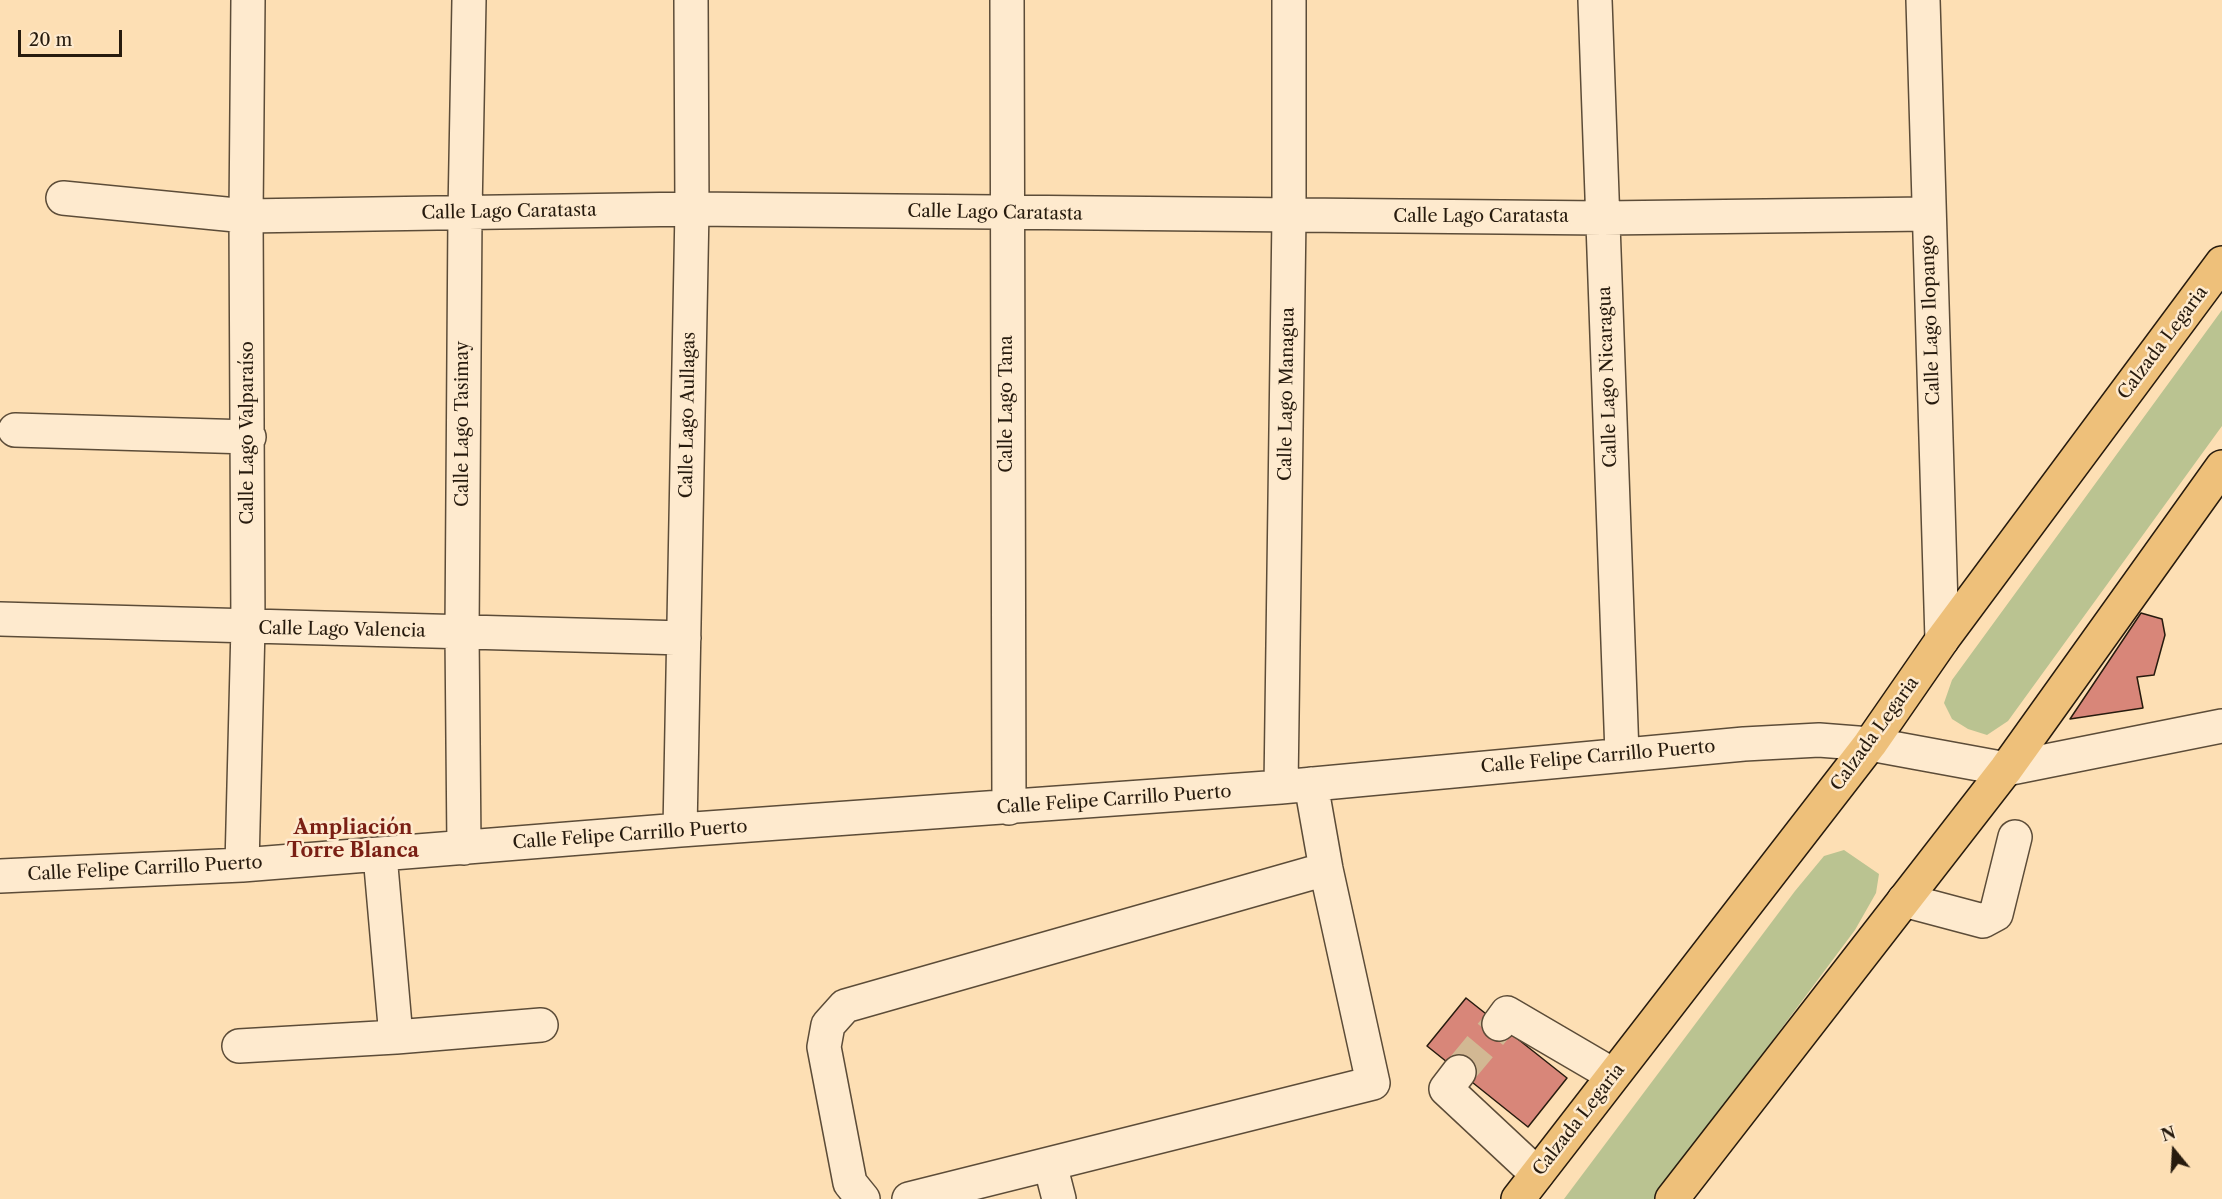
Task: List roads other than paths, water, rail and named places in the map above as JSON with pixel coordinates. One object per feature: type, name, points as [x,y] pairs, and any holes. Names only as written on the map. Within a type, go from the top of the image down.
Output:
[{"type":"main road","name":"Calzada Legaria","points":[[1528,1186],[1870,744],[1942,640],[2222,263]]},
{"type":"main road","points":[[1672,1199],[2006,769],[2222,467]]},
{"type":"street","name":"Calle Lago Valparaíso","points":[[242,865],[248,627],[249,437],[246,216],[248,0]]},
{"type":"street","name":"Calle Lago Tasimay","points":[[464,848],[462,633],[469,0]]},
{"type":"street","name":"Calle Lago Aullagas","points":[[680,830],[692,209],[691,0]]},
{"type":"street","name":"Calle Lago Tana","points":[[1007,0],[1009,808]]},
{"type":"street","name":"Calle Lago Managua","points":[[1050,1164],[1373,1083],[1326,869],[1296,786],[1289,216],[1289,0]]},
{"type":"street","name":"Calle Lago Nicaragua","points":[[1595,0],[1622,754]]},
{"type":"street","name":"Calle Lago Ilopango","points":[[1923,0],[1942,640]]},
{"type":"street","name":"Calle Lago Caratasta","points":[[63,198],[246,216],[692,209],[1603,218],[1928,214]]},
{"type":"street","points":[[15,430],[249,437]]},
{"type":"street","name":"Calle Lago Valencia","points":[[0,620],[684,638]]},
{"type":"street","name":"Calle Felipe Carrillo Puerto","points":[[0,876],[242,865],[680,830],[1009,808],[1296,786],[1744,744],[1819,740],[1870,744],[2006,769],[2222,726]]},
{"type":"street","points":[[1904,900],[1983,921],[1996,914],[2015,837]]},
{"type":"street","points":[[380,855],[396,1037]]},
{"type":"street","points":[[863,1199],[850,1184],[824,1047],[828,1024],[845,1006],[1326,869]]},
{"type":"street","points":[[1498,1024],[1507,1013],[1613,1075]]},
{"type":"street","points":[[239,1046],[396,1037],[541,1025]]},
{"type":"street","points":[[1459,1072],[1446,1089],[1528,1186]]},
{"type":"street","points":[[909,1199],[1050,1164],[1059,1199]]},
{"type":"tunnel","points":[[1459,1072],[1499,1024]]},
{"type":"district","name":"Ampliación Torre Blanca","points":[[353,840]]}]
